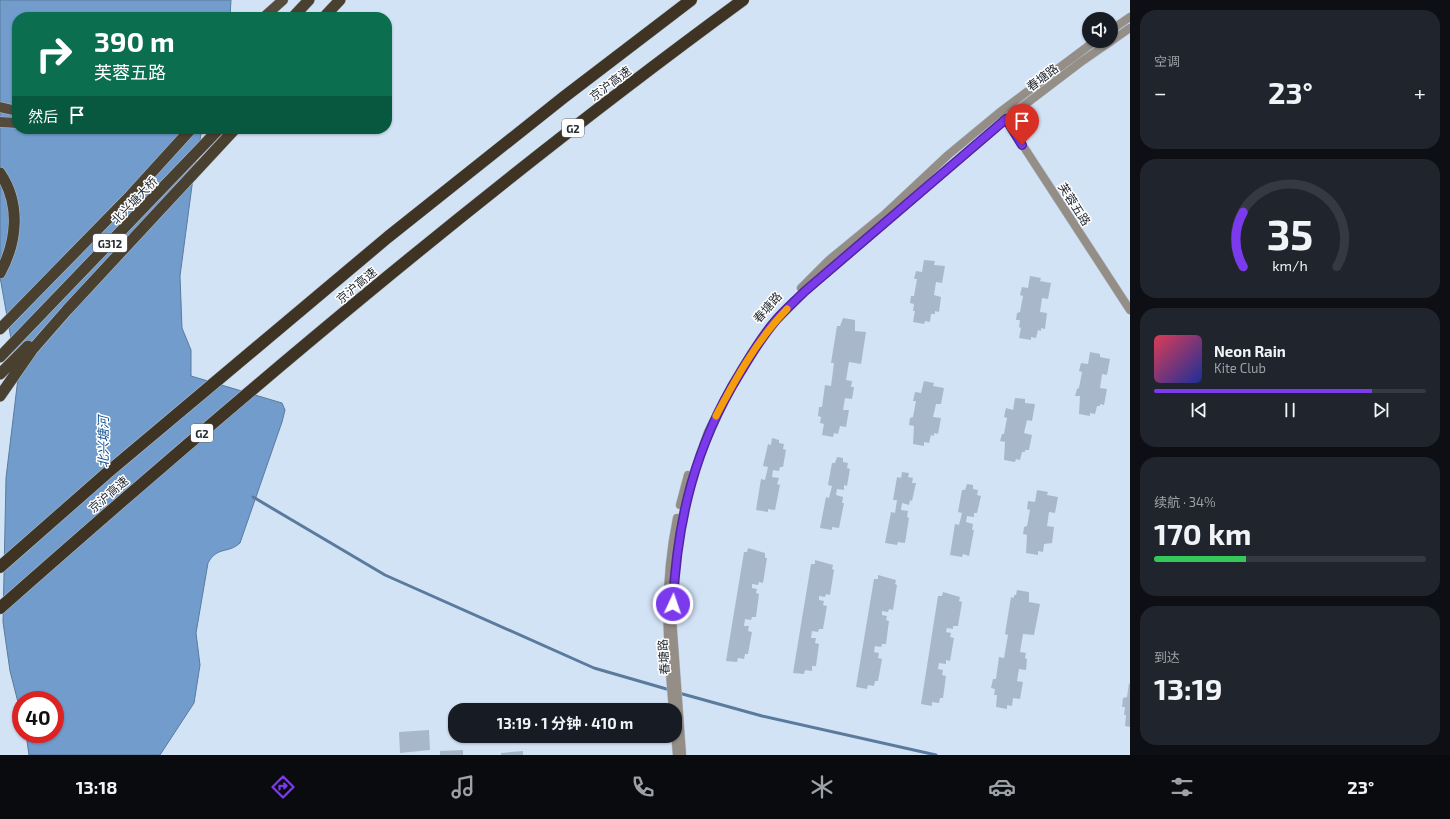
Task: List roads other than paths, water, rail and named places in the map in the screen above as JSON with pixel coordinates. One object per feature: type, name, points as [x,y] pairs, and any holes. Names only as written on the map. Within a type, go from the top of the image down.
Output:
[{"type":"highway","points":[[298,12],[309,0]]},
{"type":"highway","points":[[329,12],[340,0]]},
{"type":"highway","points":[[336,12],[347,0]]},
{"type":"highway","name":"京沪高速","points":[[0,567],[113,468],[388,237],[564,97],[691,0]]},
{"type":"highway","name":"京沪高速","points":[[0,608],[126,496],[407,261],[581,122],[743,0]]},
{"type":"highway","name":"北兴塘大桥","points":[[0,329],[131,195],[186,134]]},
{"type":"highway","name":"北兴塘大桥","points":[[0,357],[214,134]]},
{"type":"highway","points":[[0,396],[32,350],[66,310],[230,134]]},
{"type":"highway","points":[[0,173],[4,179],[12,203],[15,231],[10,256],[0,273]]},
{"type":"highway","points":[[0,374],[66,310]]},
{"type":"main road","points":[[270,12],[283,0]]},
{"type":"main road","points":[[0,107],[12,110]]},
{"type":"main road","points":[[0,122],[12,123]]},
{"type":"street","points":[[1118,25],[1130,17]]},
{"type":"street","name":"春塘路","points":[[673,675],[672,617],[675,567],[682,518],[708,432],[751,354],[776,321],[804,292],[1006,119],[1081,62],[1130,28]]},
{"type":"street","name":"春塘路","points":[[675,703],[667,598],[669,566],[675,528],[684,488],[700,439],[728,381],[754,342],[785,304],[829,260],[886,214],[948,155],[1000,112],[1086,48]]},
{"type":"street","name":"芙蓉五路","points":[[1000,112],[1130,310]]},
{"type":"street","points":[[676,743],[677,755]]},
{"type":"street","name":"春塘路","points":[[680,743],[682,755]]},
{"type":"water","name":"北兴塘河","points":[[0,0],[231,0],[230,12],[12,12],[12,134],[201,134],[193,178],[180,276],[182,328],[191,350],[191,376],[282,403],[285,410],[240,543],[215,554],[208,563],[196,633],[200,665],[194,703],[160,755],[29,755],[27,743],[64,743],[64,691],[15,691],[10,671],[3,622],[6,478],[18,378],[0,277]]},
{"type":"waterway","points":[[253,497],[385,575],[594,668],[670,690]]},
{"type":"waterway","points":[[679,693],[762,716],[936,755]]}]
